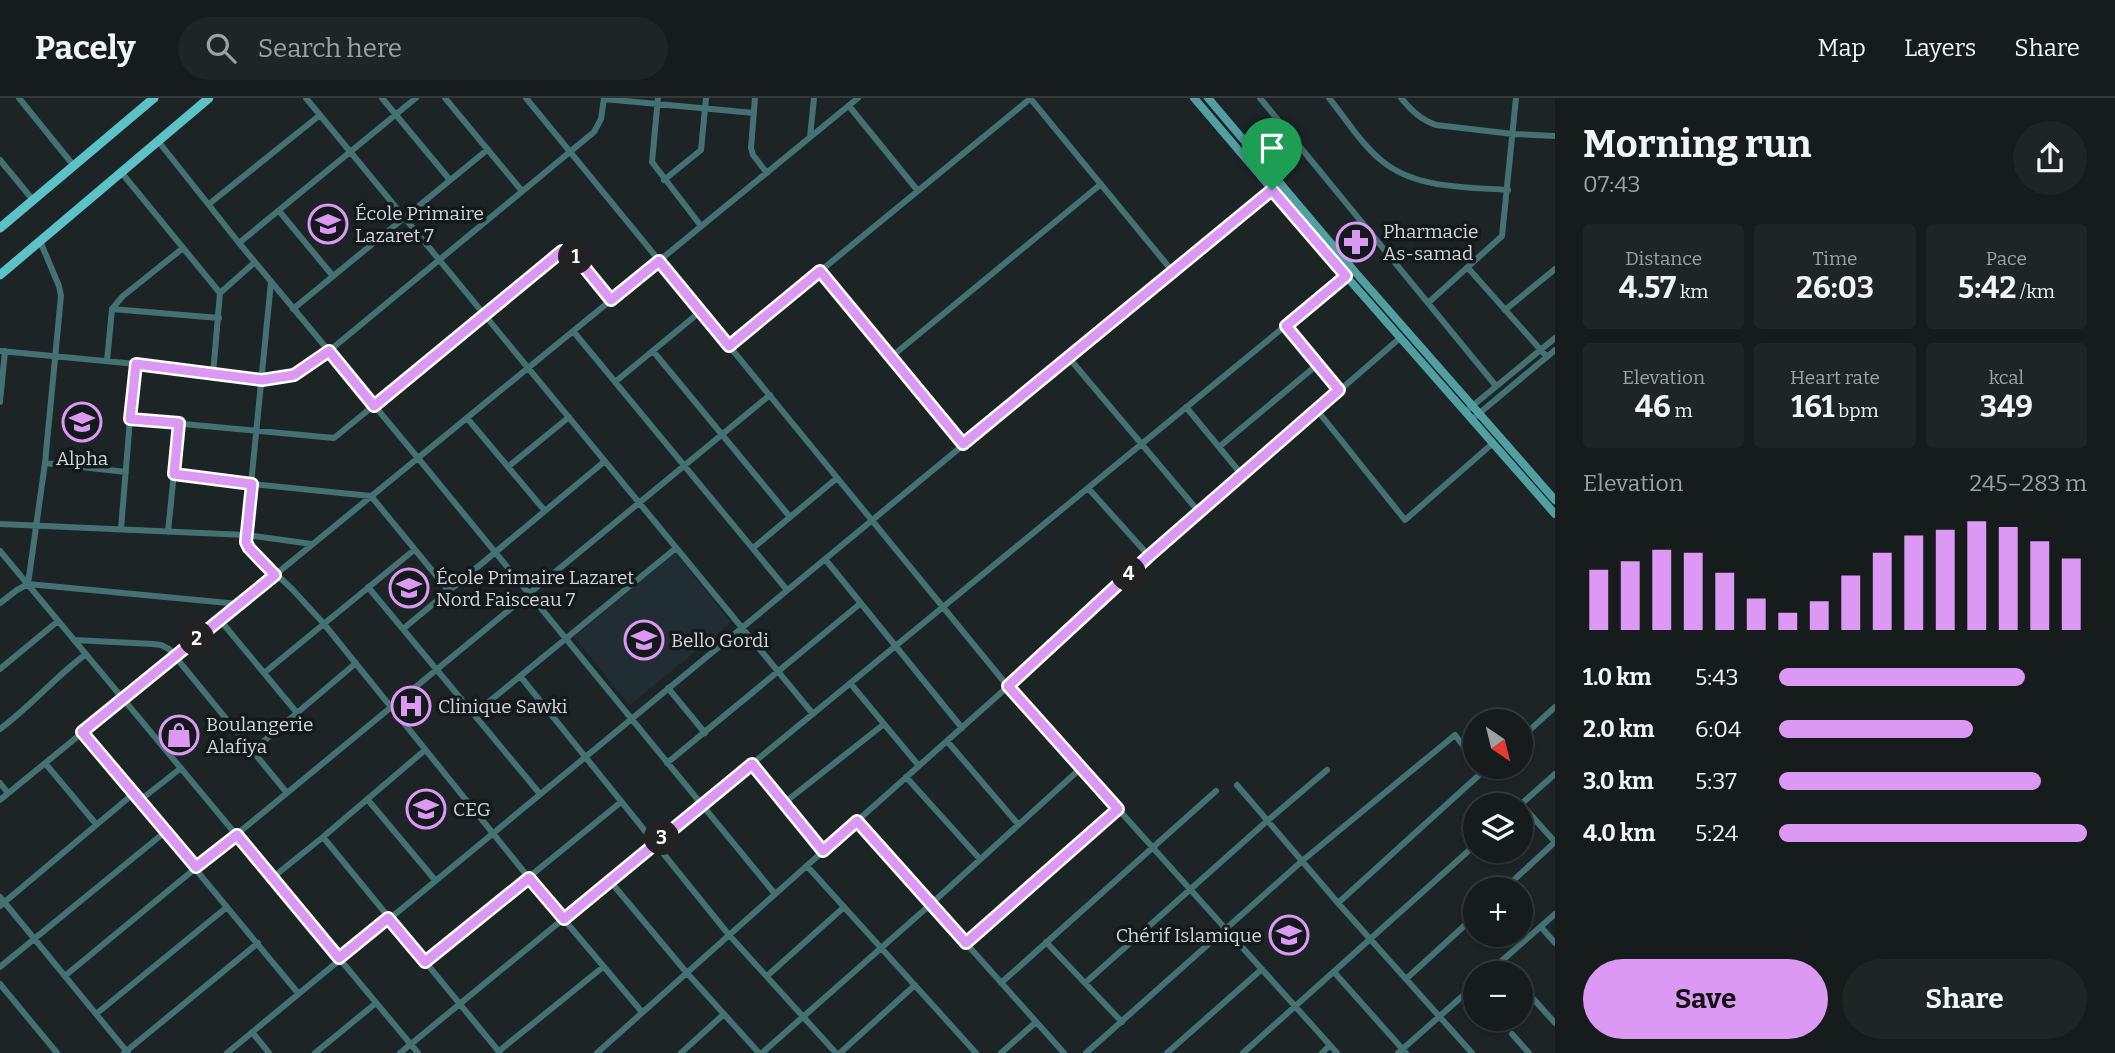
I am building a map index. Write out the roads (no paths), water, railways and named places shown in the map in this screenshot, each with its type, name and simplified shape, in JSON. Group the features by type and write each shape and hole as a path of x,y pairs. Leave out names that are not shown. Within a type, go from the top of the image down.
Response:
{"main road":[{"path":"0,228 154,98"},
{"path":"0,275 209,98"},
{"path":"1194,98 1400,338 1468,409"},
{"path":"1208,98 1468,409 1492,444 1555,514"},
{"path":"1475,419 1555,500"}],"street":[{"path":"19,98 74,166"},
{"path":"306,98 813,714"},
{"path":"383,98 450,180"},
{"path":"239,243 416,98"},
{"path":"445,98 522,191"},
{"path":"526,98 1008,686 1337,1053"},
{"path":"0,402 2,351 57,355 262,380 294,375 329,351 599,126 604,98 658,101 754,113"},
{"path":"664,180 701,150 706,98"},
{"path":"755,98 751,148 766,173"},
{"path":"810,137 814,98"},
{"path":"0,800 858,98"},
{"path":"729,346 1030,98 1173,272"},
{"path":"1329,98 1370,150 1400,173 1437,184 1508,190"},
{"path":"1401,98 1413,113 1436,125 1555,136"},
{"path":"1428,303 1502,236 1516,98"},
{"path":"1265,100 1496,386"},
{"path":"658,101 652,162 701,226"},
{"path":"849,106 918,191"},
{"path":"209,204 320,115"},
{"path":"158,141 775,894"},
{"path":"293,309 487,150"},
{"path":"0,160 33,200"},
{"path":"121,172 220,293 213,374"},
{"path":"891,357 1101,184"},
{"path":"227,1053 1272,190"},
{"path":"279,211 333,276"},
{"path":"28,584 45,463 61,296 40,241"},
{"path":"107,361 112,309 123,296 183,248"},
{"path":"130,419 334,438 562,251 572,252 611,300"},
{"path":"220,293 255,262"},
{"path":"1468,268 1547,357"},
{"path":"1505,310 1555,270"},
{"path":"820,271 963,444"},
{"path":"400,1053 1346,276"},
{"path":"271,282 246,535 249,548 324,624 529,878 642,1012"},
{"path":"112,309 219,318"},
{"path":"615,382 701,311"},
{"path":"1286,326 1339,390"},
{"path":"573,331 787,590"},
{"path":"597,1053 947,741 1149,556 1400,338"},
{"path":"1468,409 1554,340"},
{"path":"653,351 790,517"},
{"path":"1475,419 1555,351"},
{"path":"1069,358 1199,512"},
{"path":"121,529 136,364"},
{"path":"1219,447 1318,364"},
{"path":"66,975 770,396"},
{"path":"1186,407 1242,474"},
{"path":"1317,410 1405,520 1492,444"},
{"path":"508,467 569,417"},
{"path":"467,418 545,511"},
{"path":"168,531 179,423"},
{"path":"403,629 606,461"},
{"path":"45,463 126,472"},
{"path":"174,474 371,496 449,590"},
{"path":"753,548 837,478"},
{"path":"1088,488 1149,556"},
{"path":"0,524 246,535 313,544"},
{"path":"474,714 676,548"},
{"path":"264,673 414,550"},
{"path":"0,551 418,1053"},
{"path":"825,559 962,727"},
{"path":"0,603 28,584 239,604"},
{"path":"368,587 540,794"},
{"path":"667,763 861,603"},
{"path":"220,620 298,714"},
{"path":"0,669 58,621"},
{"path":"74,640 161,645 169,649 287,793"},
{"path":"0,729 86,654"},
{"path":"252,751 356,663"},
{"path":"520,677 729,934 838,1053 915,985"},
{"path":"850,683 919,766"},
{"path":"668,688 705,733"},
{"path":"1533,727 1555,707"},
{"path":"784,803 884,724"},
{"path":"82,732 298,993"},
{"path":"1086,1053 1302,861 1455,735 1463,745"},
{"path":"947,741 1018,824"},
{"path":"272,878 425,750"},
{"path":"45,763 96,824"},
{"path":"752,764 823,851"},
{"path":"139,801 181,768"},
{"path":"610,881 687,973 761,1053 1081,768"},
{"path":"1085,983 1327,769"},
{"path":"1533,793 1555,775"},
{"path":"906,777 980,859"},
{"path":"1338,903 1472,779"},
{"path":"0,783 8,793"},
{"path":"1237,785 1472,1053"},
{"path":"1002,983 1216,791"},
{"path":"133,794 2,902 66,975 126,1052 258,943"},
{"path":"368,800 435,880"},
{"path":"425,962 621,802"},
{"path":"966,943 1118,809"},
{"path":"1517,877 1555,842 1533,818"},
{"path":"857,821 1064,1053"},
{"path":"0,967 165,832"},
{"path":"323,838 499,1052 603,967"},
{"path":"1243,1053 1463,856"},
{"path":"807,866 976,1053"},
{"path":"96,1014 227,907"},
{"path":"767,976 843,908"},
{"path":"1501,961 1555,914"},
{"path":"1406,979 1463,927"},
{"path":"1541,927 1555,943"},
{"path":"1046,942 1122,1021"},
{"path":"1167,1053 1262,969"},
{"path":"1334,972 1402,1052 1463,996"},
{"path":"0,985 57,1053"},
{"path":"1533,998 1555,1023"},
{"path":"315,1053 376,1003"},
{"path":"681,1053 724,1014"},
{"path":"1001,1053 1036,1022"},
{"path":"252,1032 269,1053"},
{"path":"1512,1034 1529,1053"},
{"path":"1322,1053 1330,1045"}],"place":[{"name":"École Primaire Lazaret 7","path":"328,224"},
{"name":"Pharmacie As-samad","path":"1356,242"},
{"name":"Alpha","path":"82,422"},
{"name":"École Primaire Lazaret Nord Faisceau 7","path":"409,588"},
{"name":"Bello Gordi","path":"644,640"},
{"name":"Clinique Sawki","path":"411,706"},
{"name":"Boulangerie Alafiya","path":"179,735"},
{"name":"CEG","path":"426,809"},
{"name":"Chérif Islamique","path":"1289,935"}]}
